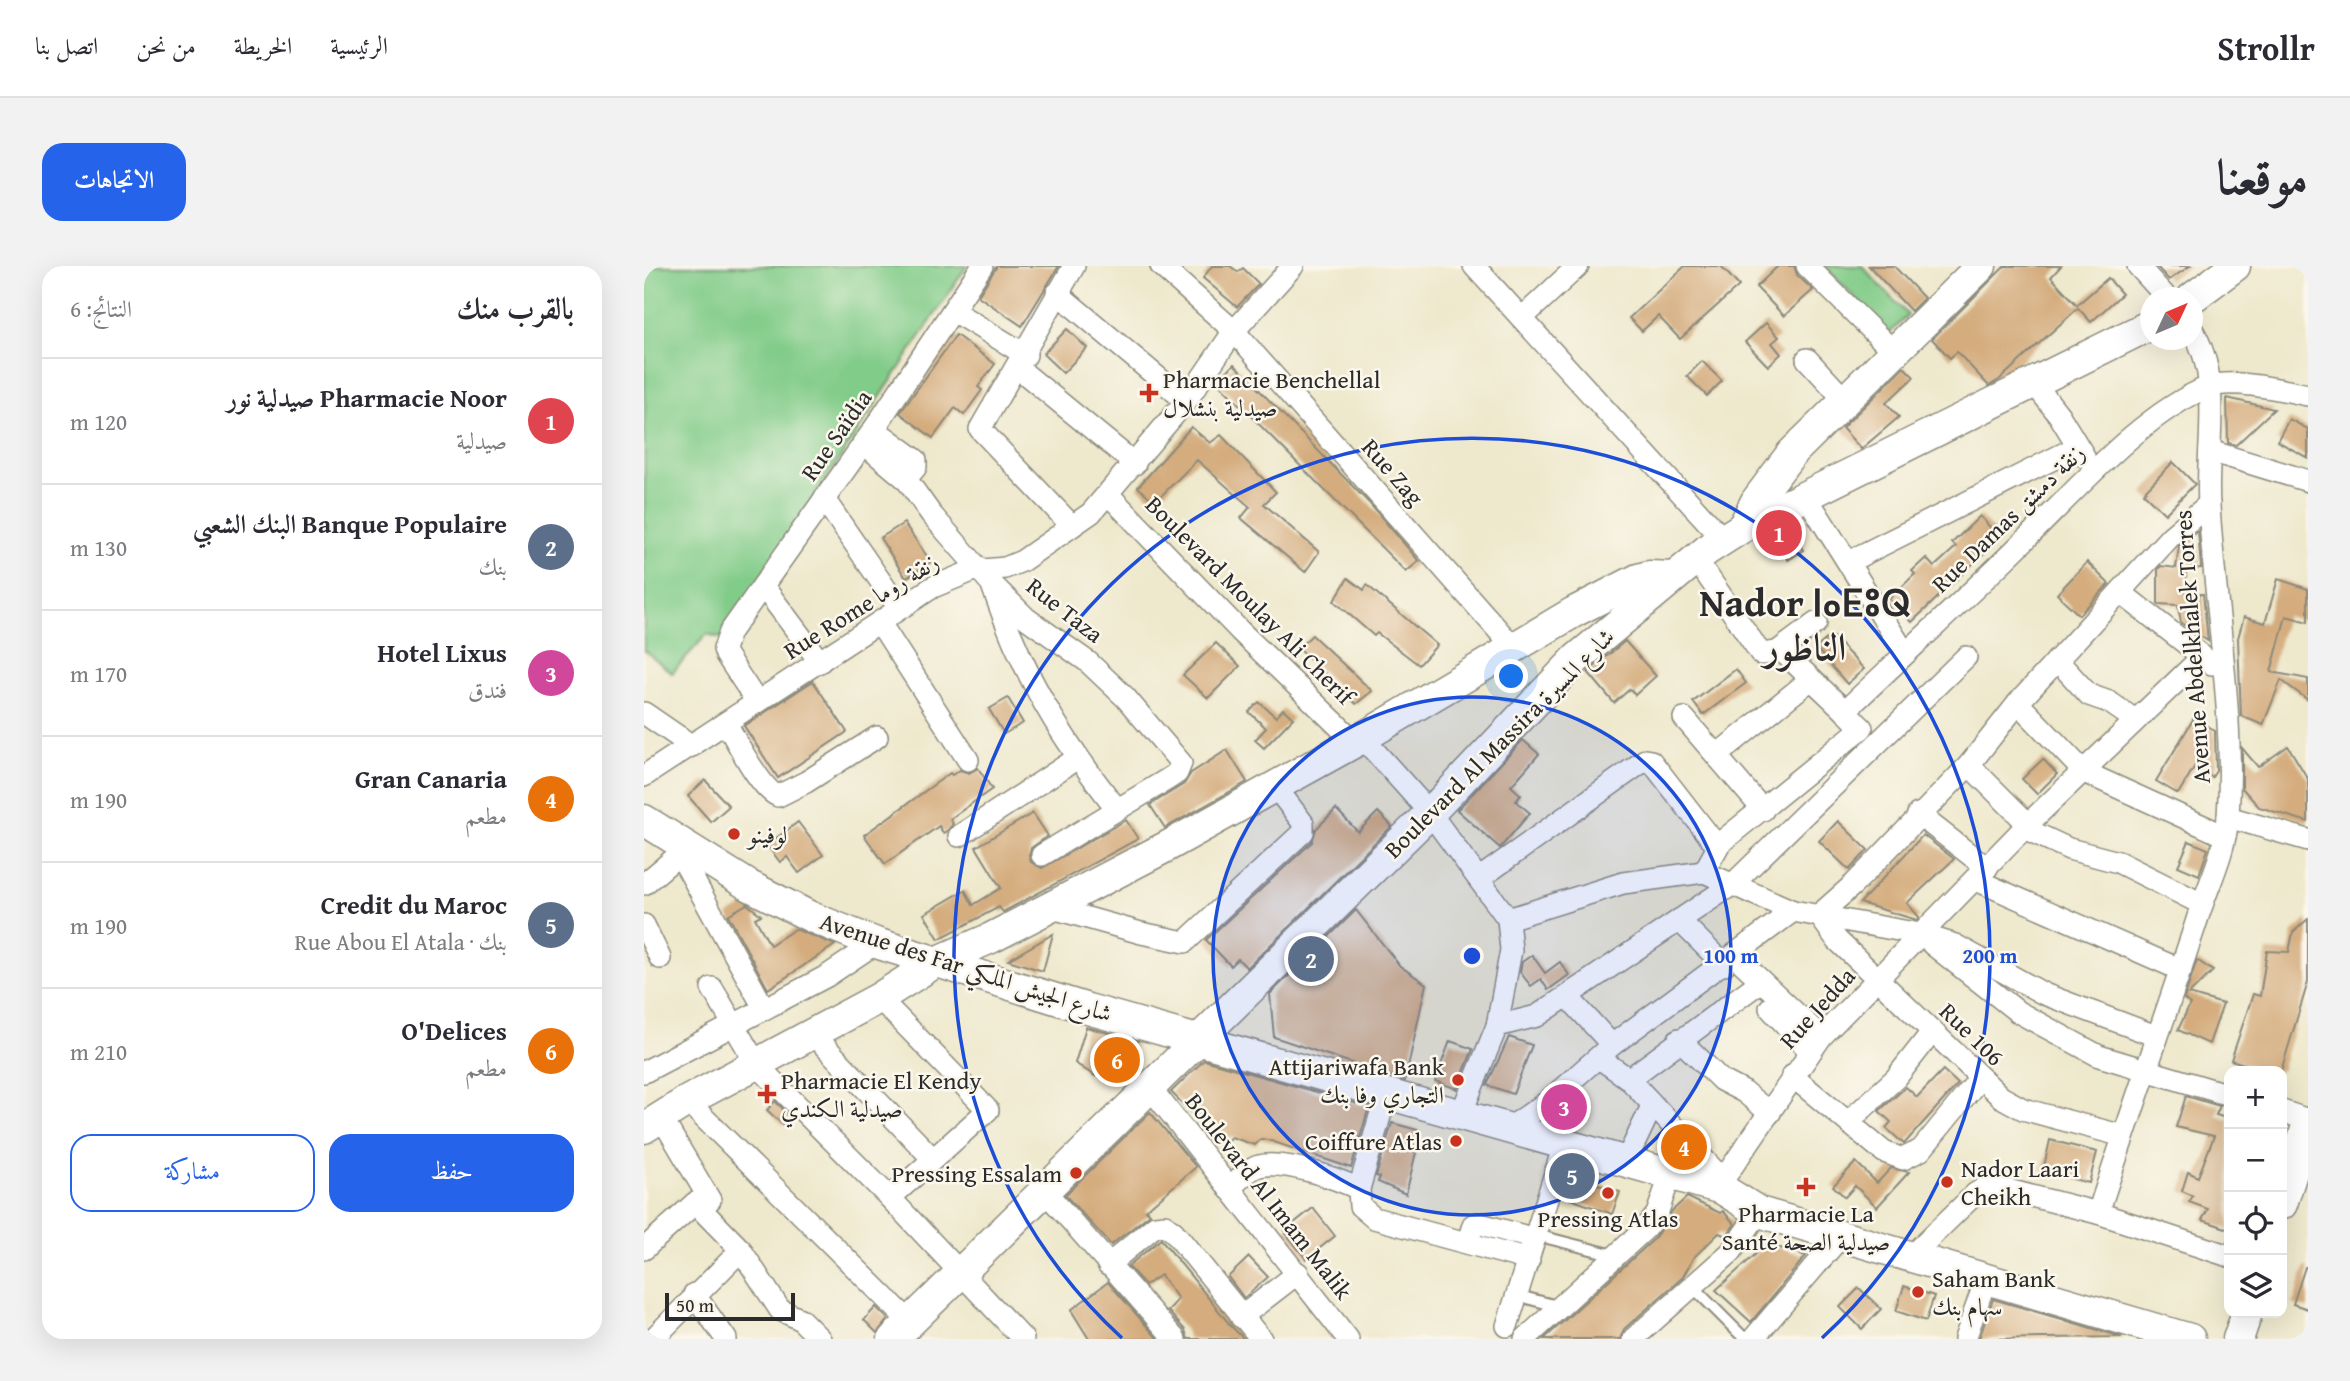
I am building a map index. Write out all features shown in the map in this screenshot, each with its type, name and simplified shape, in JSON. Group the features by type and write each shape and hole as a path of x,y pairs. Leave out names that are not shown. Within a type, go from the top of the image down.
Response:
{"main road":[{"name":"Boulevard Al Massira شارع المسيرة","path":"901,1331 1196,1038 1280,961 1430,813 1576,659 1685,568 1733,533 1773,475 1844,399 1981,266"},
{"path":"2203,290 2235,266"},
{"path":"1733,533 2140,330"},
{"path":"652,1122 879,998 936,962 1052,908 1359,739 1513,647 1638,579 1685,568"},
{"name":"Avenue des Far شارع الجيش الملكي","path":"644,820 684,851 779,901 876,943 1670,1176 1722,1185 1759,1212 1986,1279 2148,1334 2190,1339"},
{"path":"2286,1192 2308,1121"},
{"path":"2238,1339 2245,1318"}],"street":[{"name":"Rue Saïdia","path":"757,702 726,655 724,649 730,632 868,436 982,266"},
{"path":"1072,526 989,441 980,427 1022,361 1074,266"},
{"name":"Rue Zag","path":"1161,266 1234,331 1513,647"},
{"name":"Rue Rome زنقة روما","path":"644,776 899,608 948,580 986,577 1022,561 1091,513 1186,401 1234,331 1292,266"},
{"path":"1474,266 1733,533"},
{"path":"1522,318 1578,266"},
{"path":"1807,266 1893,351"},
{"path":"2138,266 2157,287"},
{"path":"1057,293 1186,401"},
{"path":"953,311 1022,361 1135,464"},
{"name":"Avenue Abdelkhalek Torres","path":"2098,1213 2226,827 2229,747 2209,503 2210,386 2203,349"},
{"path":"1807,359 1844,399"},
{"path":"2034,383 2094,468"},
{"path":"2210,386 2268,387 2308,395"},
{"name":"Rue Damas زنقة دمشق","path":"1845,711 2052,513 2094,468 2165,413 2210,386"},
{"name":"Rue Taza","path":"868,436 986,577 1026,618 1081,655 1125,697 1181,763 1177,773 1116,810"},
{"path":"1850,561 2077,447"},
{"path":"2210,451 2308,481"},
{"name":"Boulevard Moulay Ali Cherif","path":"1109,495 1240,631 1359,739"},
{"path":"1807,496 1905,653"},
{"path":"824,499 899,608"},
{"path":"1819,915 1853,884 1918,814 1969,765 2018,703 2169,537 2209,503"},
{"path":"1685,568 1765,656 1780,650 1816,623"},
{"path":"986,577 1012,643 1076,759 1116,810 1042,855"},
{"path":"763,586 820,662"},
{"path":"2120,592 2201,659 2222,669"},
{"path":"880,623 968,760"},
{"path":"1780,650 1845,711 1876,746"},
{"path":"1497,1026 1525,1021 1568,997 1733,884 1966,657"},
{"name":"Rue Jedda","path":"1722,1185 1815,1043 2026,826 2201,659"},
{"path":"2057,660 2089,695 2109,702 2135,720"},
{"path":"1717,755 1810,680"},
{"path":"2018,703 2084,772 2226,827 2308,841"},
{"path":"644,713 692,746"},
{"path":"1684,719 1763,810"},
{"path":"726,723 751,765 773,794 781,795 877,737"},
{"path":"1704,872 1717,846 1862,728"},
{"path":"1359,739 1430,813 1508,919 1511,950 1497,1026 1461,1114"},
{"path":"959,836 1076,759"},
{"path":"1479,878 1641,761 1651,761 1717,846"},
{"path":"1969,765 2026,826 2069,849 2118,862 2202,904"},
{"path":"1052,908 1185,943 1303,832 1303,823 1274,785"},
{"path":"1918,814 1981,874 2180,970"},
{"path":"644,884 684,851 764,1009"},
{"path":"1508,919 1623,883 1704,872 1794,911 1920,934 1955,945 2044,994 2156,1036"},
{"path":"1508,1129 1794,911"},
{"name":"Rue 106","path":"1819,915 1837,940 2001,1097 2023,1109 2123,1136"},
{"path":"1679,919 1730,961 1815,1043"},
{"path":"644,925 660,958"},
{"path":"1920,934 2018,1012 2099,1056 2224,1093"},
{"path":"644,1072 827,976 876,943"},
{"path":"1629,1079 1679,1039 1756,985"},
{"path":"712,988 757,1065 890,1198 1023,1339"},
{"path":"1568,997 1606,1052 1722,1185"},
{"path":"879,998 988,1110 890,1198"},
{"path":"1848,1122 1896,1078 1932,1032"},
{"path":"813,1034 933,1158"},
{"path":"1679,1039 1721,1080 1744,1092 1770,1113"},
{"path":"1792,1076 1884,1152 1898,1158 1908,1158 1921,1150 1980,1078"},
{"name":"Boulevard Al Imam Malik","path":"1149,1086 1348,1339"},
{"path":"1387,1092 1359,1189 1360,1206 1374,1218 1529,1260"},
{"path":"687,1101 901,1331"},
{"path":"1625,1163 1652,1106"},
{"path":"2287,1113 2308,1121"},
{"path":"652,1122 701,1198 741,1250 780,1310 800,1319 821,1339"},
{"path":"1507,1326 1519,1296 1564,1145"},
{"path":"1229,1189 1252,1169 1271,1165 1315,1173 1359,1189"},
{"path":"1525,1339 1618,1256 1657,1214 1670,1176"},
{"path":"1910,1257 1983,1189 1996,1187 2098,1213 2226,1255"},
{"path":"1044,1190 1175,1339"},
{"path":"645,1247 701,1198"},
{"path":"1633,1339 1693,1288 1742,1239 1759,1212"},
{"path":"1471,1243 1469,1238 1477,1223 1535,1237"},
{"path":"1108,1265 1155,1226 1165,1226 1174,1233 1261,1339"},
{"path":"1753,1339 1841,1236"},
{"path":"653,1339 694,1294 741,1250"},
{"path":"1241,1317 1298,1273"},
{"path":"1965,1339 1986,1279"},
{"path":"694,1294 726,1339"}],"lane":[{"path":"1535,1237 1618,1256"},
{"path":"1693,1288 1745,1339"},
{"path":"1519,1296 1562,1307"}],"green space":[{"path":"645,266 967,266 721,638 707,634 672,673 644,650"},
{"path":"1825,266 1862,266 1908,315 1889,334"}],"building":[{"path":"997,266 1059,266 1022,326 978,296"},
{"path":"1212,266 1230,266 1238,272 1243,268 1259,284 1237,307 1203,278"},
{"path":"1685,266 1721,266 1739,286 1680,339 1658,316 1642,331 1629,318"},
{"path":"1778,266 1794,266 1797,275 1813,290 1784,316 1756,287"},
{"path":"1869,266 1894,266 1924,298 1911,311"},
{"path":"2005,266 2061,266 2051,277 2077,305 2108,278 2122,294 2091,322 2078,308 1989,386 1957,352 1950,358 1932,339"},
{"path":"2156,266 2190,266 2169,280"},
{"path":"1766,323 1779,337 1772,343 1781,354 1768,366 1745,342"},
{"path":"1067,329 1087,348 1063,373 1043,354"},
{"path":"956,335 995,364 978,387 982,390 964,415 955,408 933,438 900,413"},
{"path":"1702,361 1722,381 1707,396 1687,376"},
{"path":"1234,364 1370,504 1419,561 1406,572 1217,382"},
{"path":"1904,367 1914,377 1886,403 1899,417 1861,449 1842,428"},
{"path":"2227,398 2274,409 2236,445 2228,443"},
{"path":"2289,419 2308,429 2308,458 2277,441"},
{"path":"1191,427 1210,443 1221,435 1276,492 1264,504 1319,552 1305,572 1241,518 1250,507 1197,460 1155,502 1138,487"},
{"path":"2173,462 2195,484 2165,514 2143,493"},
{"path":"1980,516 2000,538 1912,622 1889,599 1915,574 1912,571 1926,558 1934,567 1956,547 1952,543"},
{"path":"904,523 931,562 906,578 880,538"},
{"path":"1788,524 1804,550 1788,560 1772,534"},
{"path":"2198,531 2201,568 2186,569 2187,594 2203,594 2208,641 2181,623 2178,605 2158,604 2158,569 2161,566 2176,568 2179,546"},
{"path":"2087,562 2109,584 2079,615 2057,594"},
{"path":"1348,578 1364,590 1367,585 1437,645 1419,665 1377,633 1374,636 1334,601"},
{"path":"2278,579 2308,589 2308,622 2286,616 2271,672 2308,679 2308,700 2281,680 2263,725 2241,716 2238,638 2244,617 2265,623"},
{"path":"1312,635 1372,691 1356,704 1298,648"},
{"path":"1831,635 1864,669 1847,684 1816,648"},
{"path":"1625,641 1656,676 1635,695 1630,689 1614,703 1588,672"},
{"path":"1216,643 1240,666 1208,698 1183,675"},
{"path":"1736,669 1746,683 1703,715 1693,702"},
{"path":"813,681 847,732 778,778 744,726"},
{"path":"1008,698 1023,723 1004,734 989,709"},
{"path":"1259,702 1276,717 1283,709 1293,718 1264,748 1255,740 1266,728 1249,712"},
{"path":"2194,718 2215,731 2216,771 2212,777 2195,766 2178,794 2156,781"},
{"path":"1523,740 1539,754 1511,786 1521,795 1516,801 1530,813 1500,848 1457,810"},
{"path":"2288,746 2308,779 2308,822 2259,807 2242,788 2242,748 2258,767"},
{"path":"1227,750 1247,782 1165,828 1150,805 1184,784 1191,773"},
{"path":"2043,759 2057,774 2037,794 2022,779"},
{"path":"978,768 992,789 950,819 953,824 948,830 943,833 939,826 885,864 864,835 950,773 952,775 960,770 969,773"},
{"path":"705,780 729,806 711,822 688,796"},
{"path":"1336,809 1358,832 1378,812 1392,826 1247,968 1238,959 1231,966 1206,940 1312,842 1316,829"},
{"path":"1033,813 1048,836 1031,848 1029,856 1031,862 1042,868 1126,820 1138,839 1003,912 999,907 939,939 924,914 965,890 973,905 1001,888 976,847"},
{"path":"1838,821 1868,850 1849,870 1819,841"},
{"path":"798,822 823,855 799,873 787,857 780,862 767,845"},
{"path":"1923,835 1954,859 1907,903 1919,917 1917,920 1860,903"},
{"path":"2189,841 2208,849 2199,875 2178,866"},
{"path":"747,904 761,915 755,918 770,945 795,929 835,945 768,989 728,915"},
{"path":"1356,910 1400,966 1426,984 1405,1081 1274,1037 1270,994"},
{"path":"2308,919 2308,982 2283,1066 2251,1066 2231,1060 2253,994 2260,996 2267,951 2289,952 2293,932"},
{"path":"1053,934 1043,971 1008,960"},
{"path":"1532,955 1545,973 1560,962 1569,975 1548,990 1541,979 1531,986 1520,972 1522,962"},
{"path":"2197,960 2213,971 2189,994 2223,1004 2209,1044 2178,1030 2190,1004 2184,999"},
{"path":"1086,1027 1138,1041 1118,1078 1097,1072 1095,1076 1075,1063"},
{"path":"1509,1037 1532,1045 1513,1094 1487,1085"},
{"path":"1450,1041 1473,1049 1457,1089 1435,1081"},
{"path":"1204,1060 1369,1107 1351,1168 1268,1140 1261,1139 1255,1145 1231,1137 1223,1145 1171,1092"},
{"path":"1943,1070 1958,1084 1904,1144 1886,1128 1891,1122 1879,1111 1906,1087 1917,1097"},
{"path":"2186,1096 2220,1106 2216,1115 2224,1117 2224,1227 2202,1220 2208,1209 2189,1202 2193,1196 2182,1191 2188,1172 2198,1177 2214,1136 2176,1127"},
{"path":"775,1101 791,1117 783,1125 767,1110"},
{"path":"1150,1112 1196,1167 1146,1210 1150,1214 1111,1245 1065,1195"},
{"path":"1392,1123 1421,1131 1406,1194 1378,1182 1380,1177 1376,1176"},
{"path":"2050,1140 2097,1152 2089,1183 2043,1171"},
{"path":"1856,1162 1877,1183 1891,1168 1909,1172 1877,1207 1855,1186 1845,1197 1833,1186"},
{"path":"1578,1177 1620,1192 1612,1214 1570,1199"},
{"path":"1687,1197 1720,1213 1723,1211 1735,1224 1726,1236 1719,1233 1693,1258 1683,1277 1624,1329 1620,1339 1544,1339 1654,1239 1672,1211"},
{"path":"1313,1208 1335,1236 1306,1259 1284,1231"},
{"path":"1161,1239 1244,1339 1188,1339 1185,1330 1168,1311 1178,1299 1161,1275 1145,1285 1128,1266"},
{"path":"1767,1244 1806,1256 1751,1322 1716,1290"},
{"path":"1249,1257 1268,1277 1244,1298 1228,1277"},
{"path":"2305,1267 2308,1268 2308,1309 2293,1304"},
{"path":"1108,1282 1158,1339 1089,1339 1071,1310"},
{"path":"1904,1286 1934,1296 1926,1321 1896,1311"},
{"path":"1859,1288 1881,1309 1862,1329 1840,1307"},
{"path":"1993,1299 2122,1337 1979,1339"},
{"path":"876,1307 888,1319 877,1333 864,1320"}],"place":[{"name":"Pharmacie Benchellal صيدلية بنشلال","path":"1149,393"},
{"name":"Pharmacie Noor صيدلية نور","path":"1779,533"},
{"name":"لوفينو","path":"734,834"},
{"name":"Banque Populaire البنك الشعبي","path":"1311,959"},
{"name":"O'Delices","path":"1117,1060"},
{"name":"Attijariwafa Bank التجاري وفا بنك","path":"1458,1080"},
{"name":"Pharmacie El Kendy صيدلية الكندي","path":"767,1094"},
{"name":"Hotel Lixus","path":"1564,1107"},
{"name":"Coiffure Atlas","path":"1456,1141"},
{"name":"Gran Canaria","path":"1684,1147"},
{"name":"Pressing Essalam","path":"1076,1173"},
{"name":"Credit du Maroc","path":"1572,1176"},
{"name":"Nador Laari Cheikh","path":"1947,1182"},
{"name":"Pharmacie La Santé صيدلية الصحة","path":"1806,1187"},
{"name":"Pressing Atlas","path":"1608,1193"},
{"name":"Saham Bank سهام بنك","path":"1918,1292"}],"district":[{"name":"Nador ⵏⴰⴹⵓⵕ الناظور","path":"1805,624"}]}
